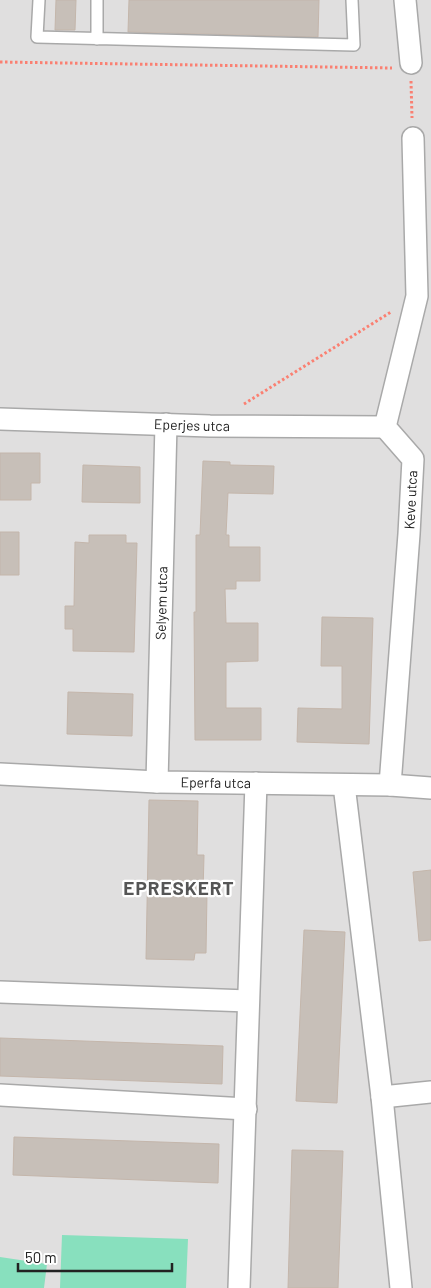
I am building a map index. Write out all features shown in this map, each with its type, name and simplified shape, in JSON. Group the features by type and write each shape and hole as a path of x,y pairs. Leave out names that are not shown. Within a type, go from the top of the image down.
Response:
{"street":[{"path":"405,0 411,66"},
{"path":"385,427 416,296 413,138"},
{"name":"Eperjes utca","path":"0,419 210,426 385,427"},
{"name":"Selyem utca","path":"157,782 166,424"},
{"name":"Keve utca","path":"385,427 413,459 390,785"},
{"name":"Eperfa utca","path":"0,774 157,782 390,785 431,788"},
{"path":"239,1288 256,783"},
{"path":"344,784 382,1096 401,1288"},
{"path":"0,992 248,1001"},
{"path":"382,1096 431,1092"},
{"path":"0,1095 246,1109"}],"lane":[{"path":"39,0 37,37 354,45 352,0"},
{"path":"97,0 97,39"}],"path":[{"path":"0,62 411,66 413,138"},
{"path":"243,405 416,296"}],"shaded area":[{"path":"0,0 431,0 431,1288 0,1288"}],"green space":[{"path":"62,1235 188,1239 186,1288 60,1288"},
{"path":"0,1257 47,1264 44,1288 0,1288"}],"building":[{"path":"56,0 76,0 75,30 55,30"},
{"path":"129,0 319,0 318,37 128,32"},
{"path":"0,453 40,453 40,483 31,483 31,500 0,500"},
{"path":"203,461 230,462 230,465 274,466 273,494 228,493 226,535 229,535 229,547 260,547 260,581 236,581 236,589 225,589 226,623 258,623 258,661 226,662 226,708 261,708 261,740 195,740 194,612 196,612 196,535 200,535"},
{"path":"83,465 140,467 140,503 82,502"},
{"path":"0,532 19,532 19,575 0,575"},
{"path":"89,535 126,535 126,543 137,543 134,652 73,651 73,629 65,629 65,606 74,606 75,542 89,543"},
{"path":"322,617 373,618 369,744 297,742 298,708 342,709 342,666 321,666"},
{"path":"68,692 133,694 132,736 67,734"},
{"path":"149,800 198,801 197,855 204,855 203,893 207,893 206,953 195,953 194,960 146,959"},
{"path":"431,870 431,940 419,941 413,872"},
{"path":"304,930 345,932 337,1103 296,1101"},
{"path":"0,1038 223,1046 222,1084 0,1076"},
{"path":"14,1137 219,1144 218,1183 13,1175"},
{"path":"292,1150 343,1151 338,1288 288,1288"}],"district":[{"name":"EPRESKERT","path":"179,888"}]}
